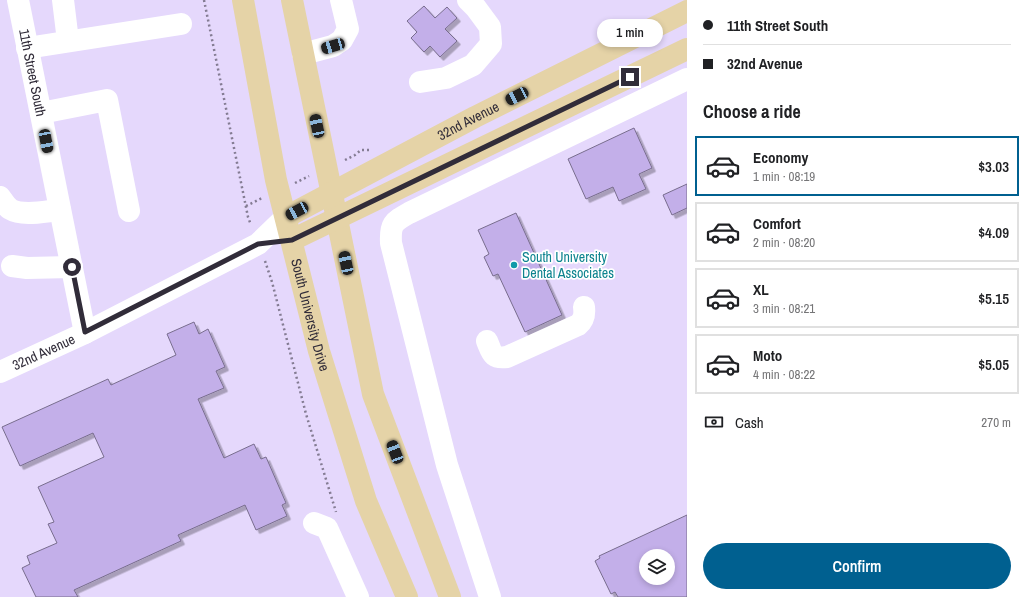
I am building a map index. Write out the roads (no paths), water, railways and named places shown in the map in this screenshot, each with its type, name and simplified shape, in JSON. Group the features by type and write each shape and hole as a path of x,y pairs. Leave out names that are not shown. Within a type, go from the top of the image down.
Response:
{"main road":[{"name":"South University Drive","path":"243,0 279,190 319,351 366,500 407,597"},
{"path":"292,0 373,394 450,597"},
{"name":"32nd Avenue","path":"286,217 475,117 687,11"},
{"name":"32nd Avenue","path":"292,240 687,49"}],"street":[{"name":"11th Street South","path":"18,0 85,332"},
{"path":"62,0 68,41"},
{"path":"303,54 333,46 342,40 348,29 341,0"},
{"path":"420,82 446,78 473,65 491,44 490,27 468,0"},
{"path":"27,48 181,24"},
{"path":"490,597 446,465 391,243 391,232 394,223 409,213 687,79"},
{"path":"40,113 107,100 129,210"},
{"path":"0,197 9,208 17,213 60,210"},
{"name":"32nd Avenue","path":"0,372 85,332 258,244 286,217"},
{"name":"32nd Avenue","path":"258,244 292,240"},
{"path":"12,266 27,268 72,267"},
{"path":"487,342 493,354 500,358 507,357 578,326 585,316 584,307"},
{"path":"314,523 327,528 358,597"}],"place":[{"name":"South University Dental Associates","path":"514,265"}]}
